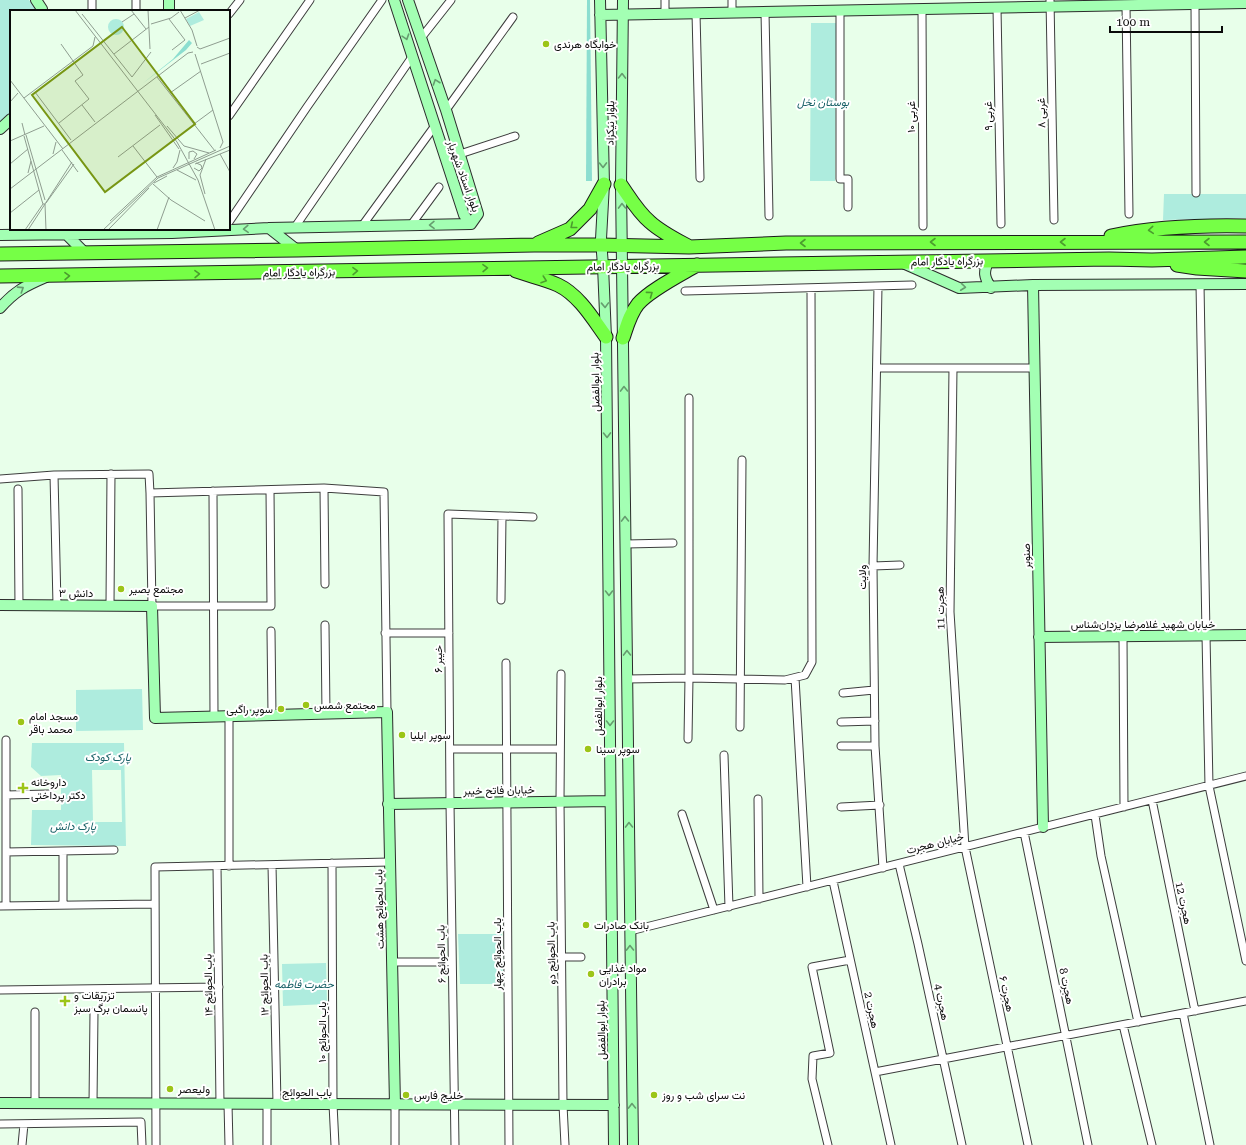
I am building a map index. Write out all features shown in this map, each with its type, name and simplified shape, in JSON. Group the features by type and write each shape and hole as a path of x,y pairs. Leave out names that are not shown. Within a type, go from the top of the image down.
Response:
{"highway":[{"path":"534,245 570,229 590,208 604,184"},
{"path":"621,185 638,209 650,222 664,233 689,247"},
{"path":"1084,242 1136,231 1198,226 1246,226"},
{"name":"بزرگراه یادگار امام","path":"0,254 534,245 689,247 794,243 1246,242"},
{"name":"بزرگراه یادگار امام","path":"0,276 1109,258 1152,260 1246,257"},
{"path":"1152,260 1197,268 1246,271"},
{"path":"623,338 631,316 639,304 649,294 698,264"},
{"path":"507,268 558,285 569,292 588,311 606,337"}],"street":[{"path":"36,0 42,10"},
{"path":"169,0 170,10"},
{"path":"230,13 240,0"},
{"path":"230,115 310,0"},
{"path":"230,221 307,106 382,0"},
{"name":"بلوار استاد شهریار","path":"394,0 434,127 464,215 471,224 478,214 446,110 408,0"},
{"path":"421,38 451,0"},
{"name":"بلوار نیکزاد","path":"600,0 604,184 601,245"},
{"name":"بلوار نیکزاد","path":"622,266 621,185 623,0"},
{"path":"665,0 665,14"},
{"path":"732,0 732,13"},
{"path":"840,0 840,179 848,179 848,207"},
{"path":"600,15 997,8 1051,3 1126,5 1165,2 1195,4 1240,2"},
{"name":"غربی ۸","path":"1051,3 1054,220"},
{"path":"1195,4 1196,193"},
{"path":"1126,5 1130,214"},
{"name":"غربی ۹","path":"997,8 1001,224"},
{"name":"غربی ۱۰","path":"922,9 923,226"},
{"path":"765,12 769,216"},
{"path":"696,13 700,178"},
{"path":"446,110 513,17"},
{"path":"295,227 412,57"},
{"path":"0,129 10,120"},
{"path":"362,226 434,127"},
{"path":"446,160 514,136"},
{"path":"411,225 439,187"},
{"path":"230,227 269,228 471,224"},
{"path":"269,228 297,250"},
{"path":"0,235 20,232 186,230"},
{"path":"67,232 84,252"},
{"name":"بلوار ابوالفضل","path":"601,245 606,337 614,1145"},
{"path":"988,260 984,269 984,277 991,288"},
{"path":"901,262 959,288 991,288 1033,285 1246,284"},
{"path":"622,266 633,1145"},
{"path":"0,308 11,296 28,284 48,276"},
{"path":"1200,284 1209,786 1246,962"},
{"path":"685,291 912,285"},
{"name":"صنوبر","path":"1033,285 1043,828"},
{"name":"ولایت","path":"878,286 873,566 874,690 875,746 883,868"},
{"path":"627,679 689,678 785,680 805,675 812,662 811,288"},
{"path":"877,368 1034,368"},
{"name":"هجرت 11","path":"953,368 950,612 965,847"},
{"path":"688,739 689,398"},
{"path":"740,727 742,460"},
{"path":"110,605 111,474"},
{"path":"0,479 54,475 149,474 155,718 387,712 384,492 324,488 150,493"},
{"path":"54,475 57,605"},
{"path":"324,488 325,584"},
{"path":"18,489 19,605"},
{"path":"152,606 271,606 270,490"},
{"path":"213,491 214,717"},
{"name":"خیبر ۶","path":"450,803 448,514 502,516"},
{"path":"501,600 502,516 533,517"},
{"path":"626,544 673,543"},
{"path":"873,566 900,566"},
{"path":"609,573 626,572"},
{"name":"دانش ۳","path":"0,605 152,606"},
{"path":"325,625 326,714"},
{"path":"271,630 272,715"},
{"path":"385,633 449,633"},
{"name":"خیابان شهید غلامرضا یزدان‌شناس","path":"1039,637 1246,635"},
{"path":"1123,636 1124,807"},
{"name":"باب الحوائج چهار","path":"506,664 509,1145"},
{"name":"باب الحوائج دو","path":"561,674 560,802 565,1145"},
{"path":"795,678 807,887"},
{"path":"843,693 874,690"},
{"name":"باب الحوائج هشت","path":"387,712 395,1105"},
{"path":"229,716 229,866"},
{"path":"841,722 875,721"},
{"path":"6,740 6,852 3,906 155,904"},
{"path":"841,746 875,746"},
{"path":"450,749 560,749"},
{"path":"724,755 729,907"},
{"name":"خیابان هجرت","path":"630,931 1246,776"},
{"path":"6,795 48,794"},
{"path":"758,799 759,899"},
{"name":"هجرت 12","path":"1152,800 1195,1011"},
{"name":"خیابان فاتح خیبر","path":"388,804 610,801"},
{"name":"باب الحوائج ۶","path":"450,803 455,1145"},
{"path":"840,807 880,805"},
{"path":"682,814 714,910"},
{"path":"1095,815 1101,856 1138,1022"},
{"name":"هجرت 8","path":"1024,832 1088,1145"},
{"name":"هجرت ۶","path":"965,847 1028,1145"},
{"path":"6,852 114,850"},
{"path":"62,851 62,905"},
{"path":"156,1145 155,867 390,862"},
{"name":"باب الحوائج ۱۰","path":"332,863 333,1104 335,1145"},
{"name":"هجرت 4","path":"900,864 962,1145"},
{"name":"باب الحوائج ۱۲","path":"267,1145 272,1104 272,865"},
{"name":"باب الحوائج ۱۴","path":"217,866 218,987 224,1104 229,1145"},
{"name":"هجرت 2","path":"833,880 891,1145"},
{"path":"562,957 581,957"},
{"path":"828,1145 812,1079 813,1056 830,1053 812,967 850,960"},
{"path":"392,962 452,962"},
{"path":"0,990 218,987"},
{"path":"875,1072 1183,1013 1245,1004"},
{"path":"35,1012 35,1103"},
{"path":"93,1104 94,1012"},
{"path":"1183,1013 1210,1145"},
{"path":"1123,1025 1152,1145"},
{"name":"باب الحوائج","path":"0,1103 614,1105"},
{"path":"394,1145 395,1105"},
{"path":"0,1124 141,1122 142,1145"},
{"path":"22,1145 24,1124"}],"green space":[{"path":"0,0 29,0 37,10 10,10 10,114 0,124"},
{"name":"بوستان نخل","path":"811,23 836,23 835,181 810,181"},
{"path":"1164,194 1246,194 1246,218 1163,220"},
{"path":"142,689 143,730 76,731 76,690"},
{"name":"پارک دانش","path":"32,743 124,743 126,846 31,845 32,810 61,810 61,775 41,776 31,767","holes":["92,770 121,770 122,822 93,822"]},
{"path":"458,934 502,934 503,984 460,984"},
{"name":"حضرت فاطمه","path":"326,963 327,1004 283,1006 282,964"}],"shaded area":[{"path":"587,0 590,0 592,181 586,181"}],"place":[{"name":"خوابگاه هرندی","path":"546,44"},
{"name":"مجتمع بصیر","path":"121,589"},
{"name":"مجتمع شمس","path":"306,705"},
{"name":"سوپر راگبی","path":"281,709"},
{"name":"مسجد امام محمد باقر","path":"21,722"},
{"name":"سوپر ایلیا","path":"402,735"},
{"name":"سوپر سینا","path":"588,749"},
{"name":"داروخانه دکتر پرداختی","path":"23,788"},
{"name":"بانک صادرات","path":"586,925"},
{"name":"مواد غذایی برادران","path":"591,974"},
{"name":"تزریقات و پانسمان برگ سبز","path":"65,1001"},
{"name":"ولیعصر","path":"170,1089"},
{"name":"خلیج فارس","path":"406,1095"},
{"name":"نت سرای شب و روز","path":"654,1095"}],"park label":[{"name":"پارک کودک","path":"108,757"}]}
